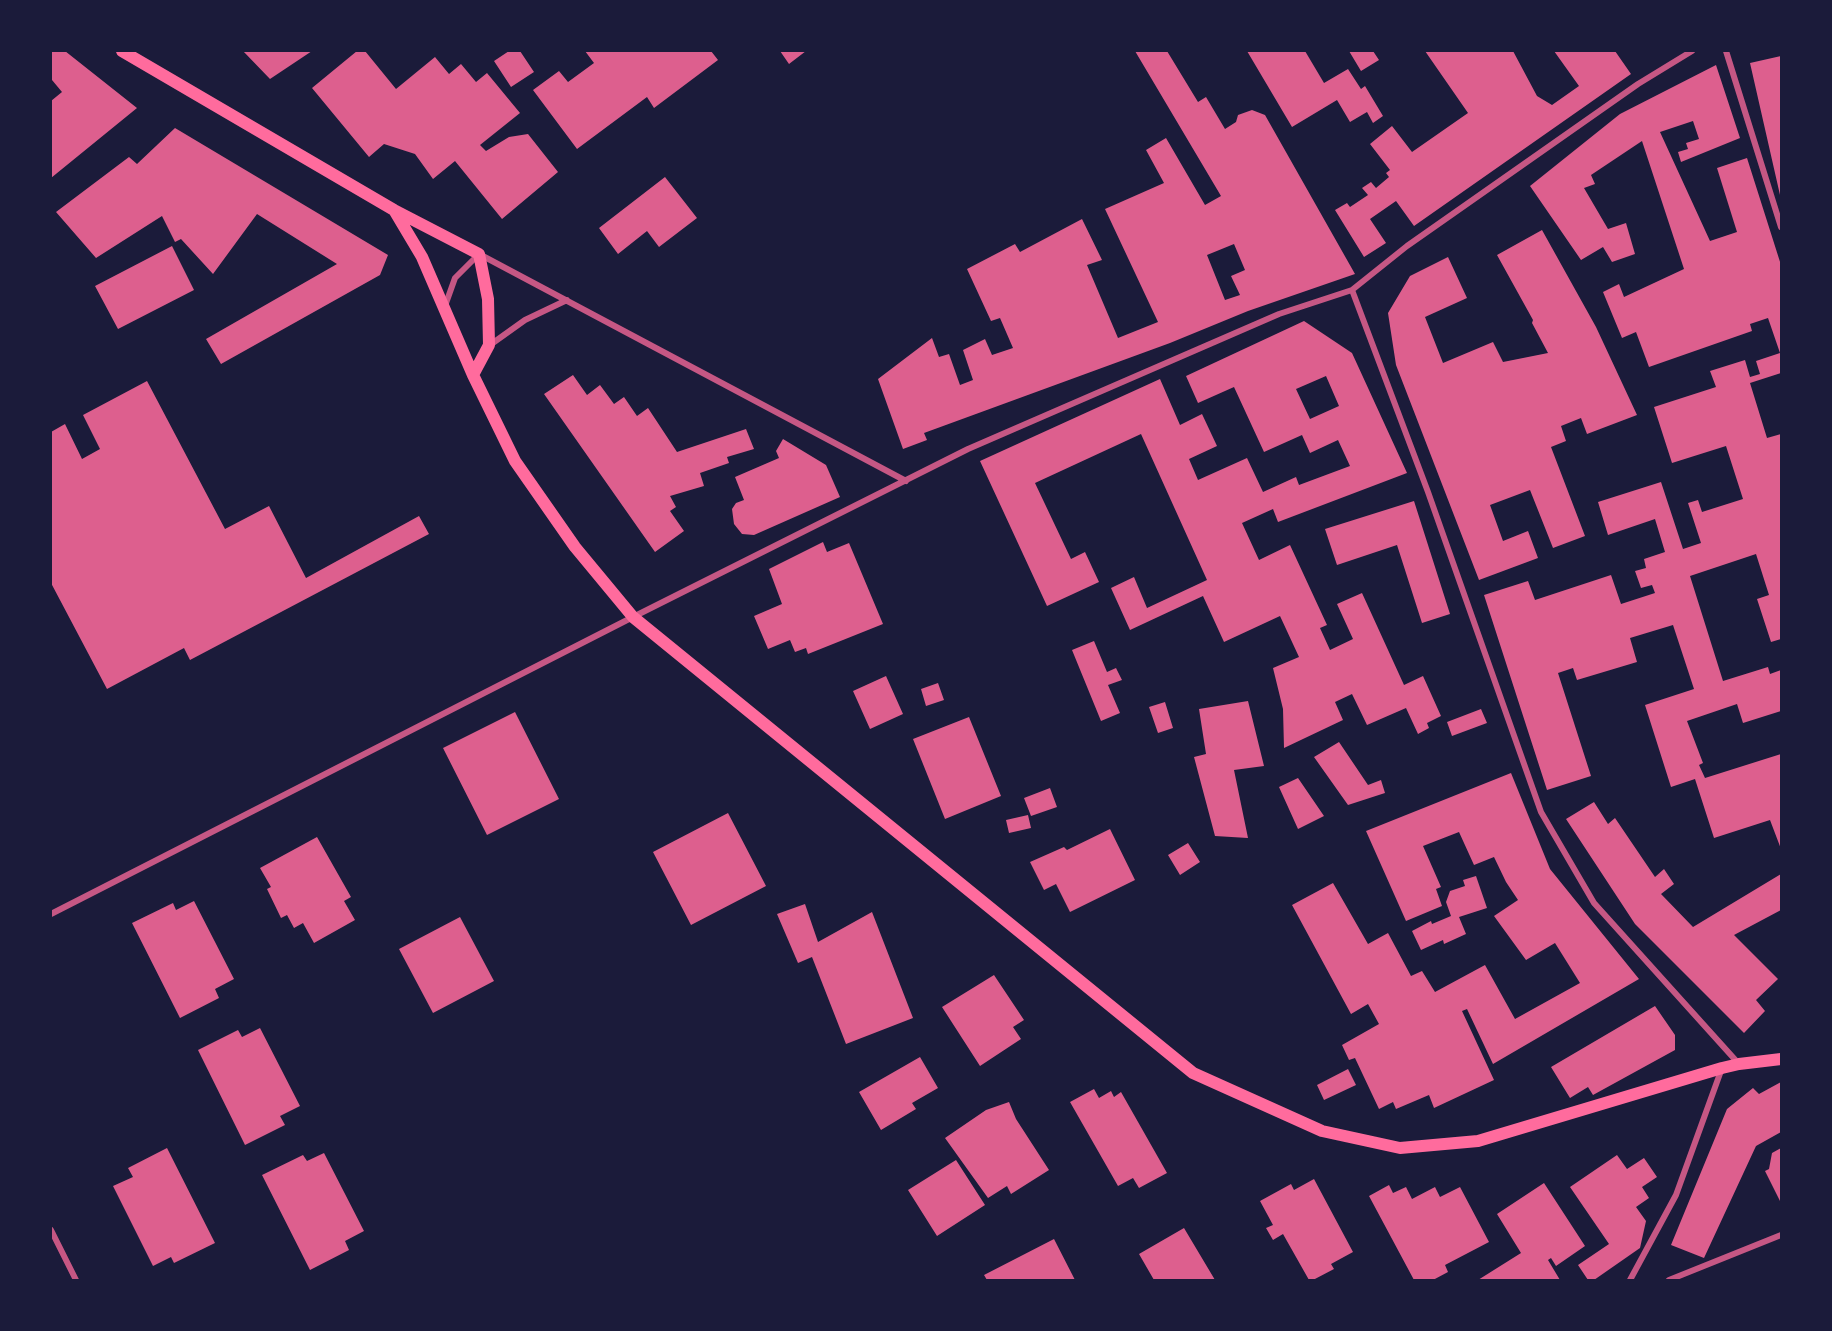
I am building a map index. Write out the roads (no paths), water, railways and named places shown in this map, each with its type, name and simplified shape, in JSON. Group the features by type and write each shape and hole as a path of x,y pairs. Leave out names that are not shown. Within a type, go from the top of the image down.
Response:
{"main road":[{"path":"122,51 394,210 479,254 488,299 489,345 473,375"},
{"path":"394,210 422,257 473,375 515,461 574,547 633,617 1193,1073 1322,1131 1401,1148 1478,1141 1722,1068 1781,1059"}],"street":[{"path":"51,914 968,449 1279,314 1352,290 1426,233 1638,84 1692,51"},
{"path":"1726,51 1781,227"},
{"path":"445,306 455,278 479,254 906,482"},
{"path":"1352,290 1428,492 1541,812 1594,903 1739,1064"},
{"path":"489,345 525,320 567,300"},
{"path":"1630,1280 1676,1195 1722,1068"},
{"path":"51,1230 76,1280"},
{"path":"1669,1280 1781,1235"}]}
